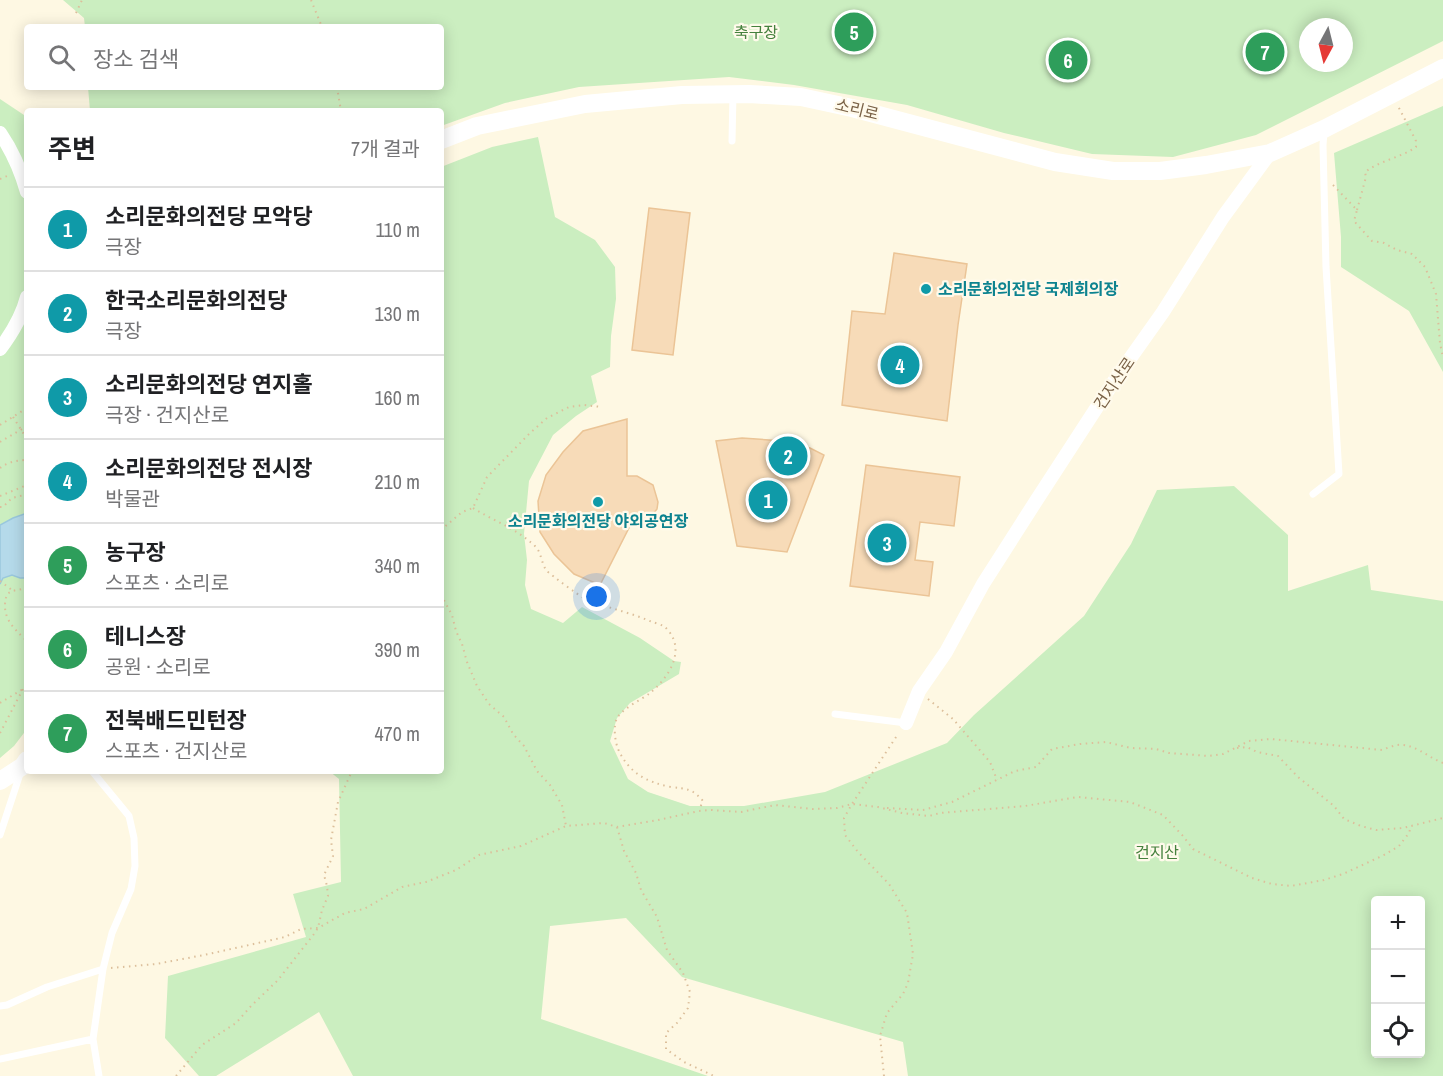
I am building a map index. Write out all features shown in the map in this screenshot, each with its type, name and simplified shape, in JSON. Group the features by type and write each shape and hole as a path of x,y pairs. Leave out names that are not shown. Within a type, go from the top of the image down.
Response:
{"street":[{"name":"건지산로","path":"906,723 919,691 946,652 983,584 1099,404 1163,312 1223,216 1270,153 1324,129 1443,68"},
{"name":"소리로","path":"444,139 477,126 585,104 682,95 733,94 801,97 852,108 1055,162 1113,171 1160,171 1270,153"},
{"path":"0,133 21,170 24,181"},
{"path":"0,349 13,332 24,309"},
{"path":"0,781 24,764"}],"lane":[{"path":"732,141 733,94"},
{"path":"1313,494 1339,474 1327,278 1324,129"},
{"path":"835,714 906,723"},
{"path":"0,836 24,766"},
{"path":"94,774 129,816 134,838 135,866 131,889 112,933 103,969 93,1039 99,1076"},
{"path":"0,1006 47,987 103,969"},
{"path":"0,1059 93,1039"}],"path":[{"path":"76,13 82,0"},
{"path":"311,0 321,24"},
{"path":"338,90 341,108"},
{"path":"1391,95 1416,141 1416,147 1375,164 1365,172 1366,177 1354,221 1372,241 1384,243 1412,254 1425,267 1436,294 1443,358"},
{"path":"1323,168 1336,189 1357,210"},
{"path":"444,527 462,512 473,508 487,477 547,418 569,407 584,405 602,407"},
{"path":"0,425 24,410"},
{"path":"13,417 24,434"},
{"path":"0,442 24,428"},
{"path":"0,468 6,464 24,460"},
{"path":"0,496 24,486"},
{"path":"0,507 12,498 24,495"},
{"path":"473,508 515,530 537,548 546,570 582,597 646,619 665,627 669,632 676,648 674,664 650,693 632,704 617,718 615,731 618,747 626,764 639,776 671,787 688,788 703,801 699,811"},
{"path":"0,582 12,591"},
{"path":"22,589 7,594 4,609 6,618 12,627 24,638"},
{"path":"444,600 452,615 477,686 489,704 504,717 513,734 524,746 537,771 550,785 562,805 566,826"},
{"path":"0,704 24,689"},
{"path":"0,733 24,689"},
{"path":"919,691 953,719 990,762 997,780"},
{"path":"884,1076 880,1035 887,1013 903,994 908,983 913,954 907,913 890,884 858,852 845,835 844,818 906,723"},
{"path":"103,969 166,962 285,937 301,929 318,928 345,914 364,909 402,887 426,882 456,870 479,855 521,846 566,826 604,824 617,827 699,811 741,812 775,806 813,809 837,808 852,804 923,810 952,802 1015,771 1036,767 1052,748 1106,742 1131,748 1209,756 1222,754 1249,741 1271,739 1382,750 1397,745 1412,747 1443,762"},
{"path":"1234,749 1247,747 1257,752 1278,756 1298,777 1334,806 1344,819 1361,826 1376,830 1404,828 1443,818"},
{"path":"176,1076 202,1045 236,1023 250,1006 278,980 318,928 328,896 324,875 333,856 331,840 338,802 351,774"},
{"path":"878,807 929,816 940,813 1025,806 1078,797 1130,802 1162,815 1193,849 1252,878 1272,884 1291,886 1343,874 1384,855 1399,846 1409,833 1411,826"},
{"path":"617,827 624,851 636,873 641,890 657,917 667,951 683,973 690,992 688,1008 666,1033 666,1049 684,1062 714,1076"}],"green space":[{"name":"축구장","path":"63,0 1443,0 1443,41 1256,135 1173,157 1092,154 1004,133 907,105 794,85 729,77 579,87 505,103 444,125 444,108 90,108 88,90 444,90 444,24 85,24 84,18"},
{"path":"0,99 24,115 24,733 14,746 0,758"},
{"path":"1443,106 1443,372 1409,311 1341,267 1341,237 1334,153"},
{"name":"건지산","path":"538,137 555,217 595,240 615,267 616,299 610,367 591,376 597,402 553,435 529,481 524,534 527,560 525,585 531,609 563,623 582,607 640,638 674,661 681,662 679,674 630,703 617,718 610,741 628,779 648,792 690,806 744,806 825,792 947,743 974,715 1084,616 1131,544 1157,490 1234,486 1288,535 1288,591 1368,565 1371,590 1443,601 1443,1076 908,1076 903,1042 682,977 626,918 550,926 541,1019 708,1076 353,1076 319,1012 216,1076 199,1076 165,1038 168,976 306,937 293,894 341,882 339,779 333,774 444,774 444,166 492,147"}],"water":[{"path":"24,514 24,578 12,575 3,578 0,584 0,525"}],"building":[{"path":"649,208 690,213 673,355 632,350"},
{"path":"894,253 967,264 947,421 842,405 852,311 885,314"},
{"name":"소리문화의전당 야외공연장","path":"627,419 627,476 637,476 653,485 658,502 657,509 649,519 631,524 600,585 574,574 554,554 540,532 538,501 546,475 583,431"},
{"path":"742,438 783,441 810,448 824,455 787,552 737,546 716,441"},
{"path":"866,465 960,477 954,526 920,522 915,560 933,562 929,596 850,586"}],"place":[{"name":"농구장","path":"854,32"},
{"name":"전북배드민턴장","path":"1265,52"},
{"name":"테니스장","path":"1068,60"},
{"name":"소리문화의전당 국제회의장","path":"926,289"},
{"name":"소리문화의전당 전시장","path":"900,365"},
{"name":"한국소리문화의전당","path":"788,456"},
{"name":"소리문화의전당 모악당","path":"768,500"},
{"name":"소리문화의전당 야외공연장","path":"598,502"},
{"name":"소리문화의전당 연지홀","path":"887,543"}]}
